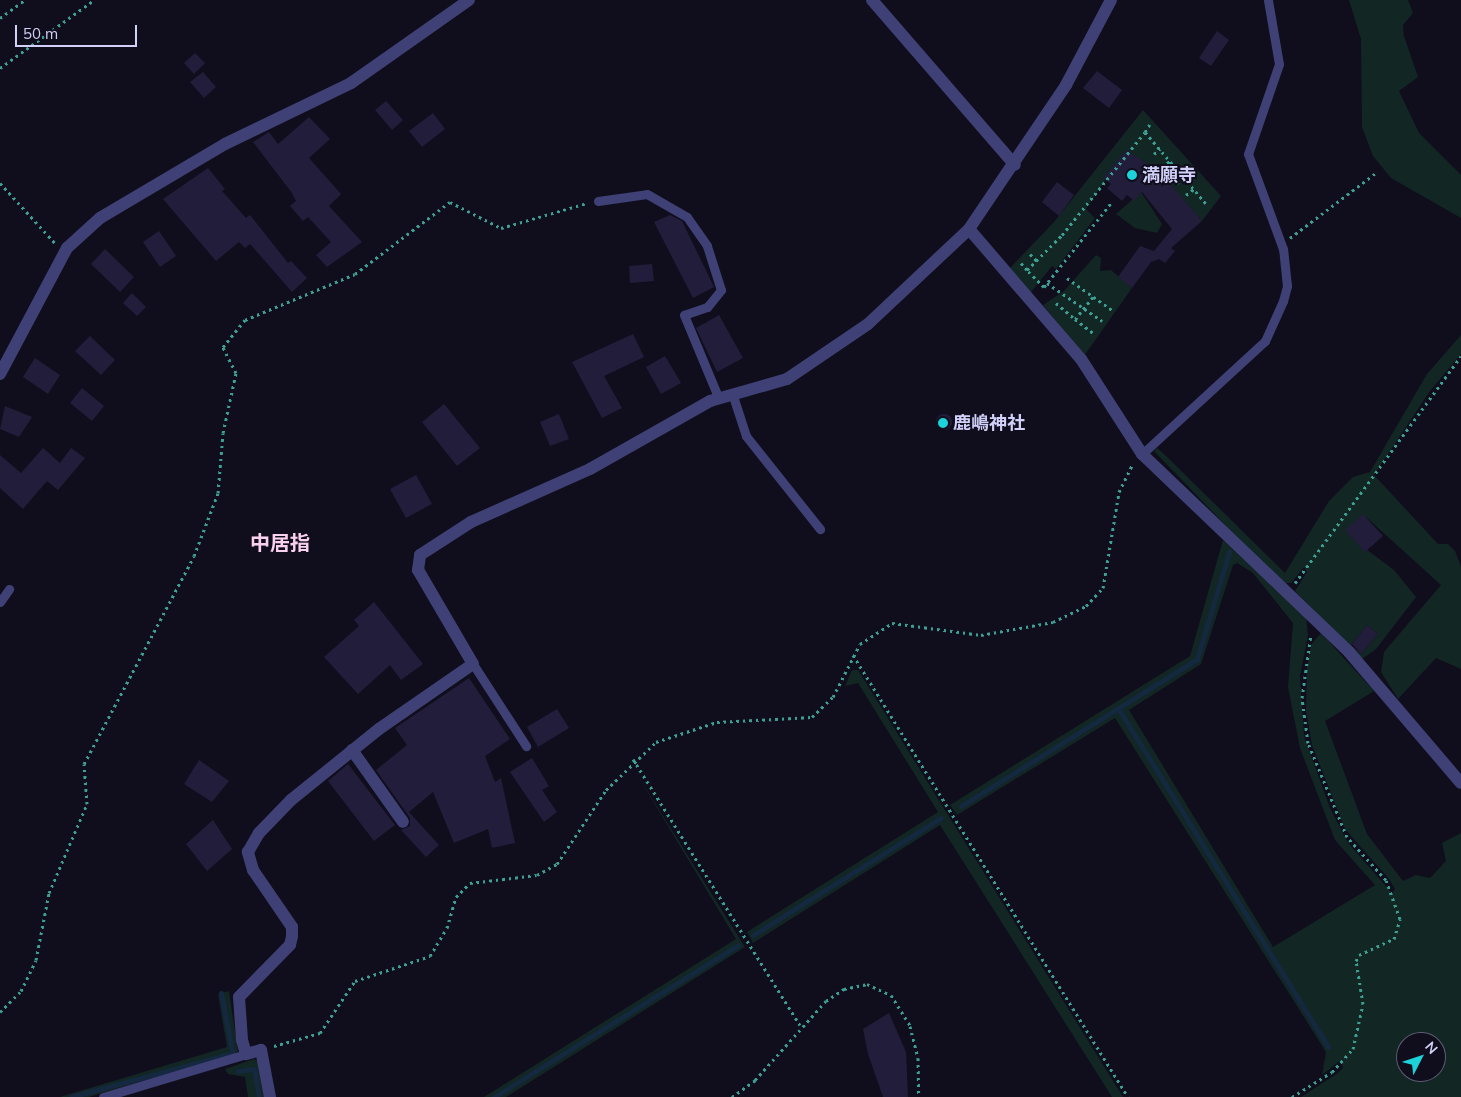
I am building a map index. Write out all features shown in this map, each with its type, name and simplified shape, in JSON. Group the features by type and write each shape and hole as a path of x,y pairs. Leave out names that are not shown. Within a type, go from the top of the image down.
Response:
{"street":[{"path":"0,374 67,248 119,204 225,144 351,83 469,0"},
{"path":"872,0 1015,165"},
{"path":"270,1097 261,1050 246,1054 239,997 290,946 292,927 248,860 251,843 291,800 352,750 473,664 418,570 417,562 425,549 512,501 590,469 720,399 787,379 823,358 868,324 969,229 1015,165 1066,85 1111,0"},
{"path":"969,229 1081,359 1142,454 1288,593 1391,698 1461,783"},
{"path":"352,750 403,822"}],"lane":[{"path":"1142,454 1265,341 1287,286 1282,245 1248,154 1278,64 1268,0"},
{"path":"598,201 647,194 687,217 707,246 721,290 707,307 684,315 720,399"},
{"path":"733,396 746,436 820,529"},
{"path":"0,602 9,589"},
{"path":"473,664 526,746"},
{"path":"103,1097 246,1054"}],"path":[{"path":"0,18 26,0"},
{"path":"0,68 94,0"},
{"path":"1027,270 1037,261 1150,124"},
{"path":"1145,132 1208,206"},
{"path":"1154,154 1160,149"},
{"path":"1162,167 1170,161"},
{"path":"1282,245 1377,172"},
{"path":"1177,183 1184,177"},
{"path":"0,183 54,242 67,248"},
{"path":"1186,195 1194,189"},
{"path":"0,1012 21,991 36,960 49,893 87,804 84,764 194,556 218,492 223,432 236,373 223,347 244,320 355,274 450,202 502,228 598,201"},
{"path":"1033,302 1111,203"},
{"path":"1030,254 1037,261"},
{"path":"1022,263 1044,287"},
{"path":"1067,278 1112,310"},
{"path":"1047,283 1102,321"},
{"path":"1076,319 1094,297"},
{"path":"1056,303 1094,334"},
{"path":"1288,593 1461,356"},
{"path":"261,1050 320,1033 356,981 430,956 447,928 456,897 470,883 537,875 557,864 597,803 633,759 656,742 717,722 812,717 834,697 853,655 868,635 892,623 981,634 1053,622 1086,606 1103,588 1119,492 1131,465 1142,454"},
{"path":"1292,1097 1337,1068 1352,1048 1363,1004 1356,961 1359,955 1394,939 1400,919 1386,880 1346,837 1308,743 1304,669 1317,622"},
{"path":"853,655 1128,1097"},
{"path":"633,759 800,1025"},
{"path":"732,1097 755,1080 800,1025 844,989 879,986 902,1010 914,1036 919,1097"}],"green space":[{"path":"1349,0 1408,0 1413,13 1403,25 1404,36 1418,77 1399,91 1419,133 1461,175 1461,218 1391,178 1373,156 1362,127 1361,39"},
{"path":"1143,110 1221,196 1202,221 1160,173 1126,150 1086,209 1095,218 1056,269 1052,266 1031,292 1010,268 1054,222"},
{"path":"1141,192 1162,224 1157,233 1135,228 1116,214"},
{"path":"1096,255 1101,258 1100,271 1111,270 1132,288 1084,356 1043,305 1064,291"},
{"path":"1461,335 1461,354 1430,391 1374,475 1438,544 1448,544 1455,551 1461,567 1461,669 1436,658 1398,699 1381,672 1384,652 1441,585 1366,517 1355,541 1394,570 1416,597 1376,649 1362,659 1295,591 1307,572 1304,567 1291,583 1281,583 1154,451 1157,448 1164,454 1285,573 1329,501 1353,477 1370,472 1427,374","holes":["1367,625 1378,634 1361,654 1351,645"]},
{"path":"1223,540 1306,618 1308,635 1300,676 1304,736 1330,808 1348,843 1392,893 1395,889 1389,879 1345,829 1312,745 1306,711 1307,668 1311,645 1321,633 1374,691 1325,721 1367,834 1403,881 1416,875 1430,878 1446,861 1442,843 1461,833 1461,1097 1301,1097 1338,1073 1343,1068 1341,1060 1322,1075 1326,1052 1115,718 957,815 950,805 1190,656","holes":["1237,563 1253,573 1293,623 1288,687 1300,748 1335,840 1375,885 1273,947 1129,710 1201,664 1233,565"]},
{"path":"852,670 858,670 1123,1097 1112,1097 940,825 753,943 747,932 938,812 858,683 845,686"},
{"path":"633,768 745,947 506,1097 484,1097 736,939"},
{"path":"229,991 238,1052 89,1097 60,1097 227,1047 218,994"},
{"path":"254,1059 259,1062 264,1097 248,1097 245,1077 228,1074 225,1069"}],"building":[{"path":"1217,31 1229,40 1211,66 1199,58"},
{"path":"195,53 205,63 194,74 184,63"},
{"path":"1097,71 1122,90 1109,108 1083,88"},
{"path":"203,72 216,87 204,98 190,82"},
{"path":"386,101 403,120 392,130 375,110"},
{"path":"433,113 445,129 422,147 409,131"},
{"path":"309,117 330,139 309,158 341,194 329,206 362,242 327,267 316,255 331,242 308,217 303,221 290,206 296,201 292,193 253,142 269,132 278,144"},
{"path":"1126,150 1160,172 1202,221 1171,248 1175,251 1165,263 1159,259 1151,262 1132,288 1118,277 1140,246 1154,251 1172,229 1142,192 1134,201 1127,195 1122,201 1107,188 1111,184 1103,178"},
{"path":"208,168 225,189 222,191 246,218 250,215 288,263 291,261 307,278 292,292 250,244 245,248 239,242 216,261 163,199"},
{"path":"1057,182 1074,195 1059,216 1042,202"},
{"path":"670,215 682,221 714,287 693,298 654,222"},
{"path":"159,231 176,256 160,267 143,242"},
{"path":"105,249 134,277 120,292 91,264"},
{"path":"652,264 654,281 630,283 629,266"},
{"path":"132,293 146,307 137,316 123,303"},
{"path":"719,315 743,358 717,372 696,328"},
{"path":"633,334 644,357 604,376 622,408 602,418 572,362"},
{"path":"90,336 115,360 101,375 75,351"},
{"path":"665,356 681,383 661,394 646,367"},
{"path":"35,358 60,375 48,394 23,377"},
{"path":"82,388 104,406 92,421 70,403"},
{"path":"444,404 480,448 457,466 422,422"},
{"path":"5,406 32,417 19,437 0,429"},
{"path":"559,414 569,439 550,446 540,422"},
{"name":"鹿嶋神社","path":"944,414 950,416 952,422 950,428 944,430 938,428 936,422 938,416"},
{"path":"43,448 60,463 71,448 85,458 58,490 47,481 23,509 0,488 0,455 21,473"},
{"path":"416,475 432,504 406,518 390,489"},
{"path":"1363,514 1383,536 1365,552 1345,530"},
{"path":"374,602 423,664 401,680 390,665 358,694 324,657 359,626 354,620"},
{"path":"1367,625 1378,634 1361,654 1352,644"},
{"path":"469,678 510,739 485,756 495,782 501,778 515,843 492,848 488,829 454,843 433,792 409,812 439,845 426,857 401,830 410,826 410,818 376,770 407,745 395,728"},
{"path":"557,709 569,728 538,747 527,727"},
{"path":"532,758 549,786 542,790 557,812 544,822 510,772"},
{"path":"199,760 229,781 212,802 184,784"},
{"path":"348,764 395,825 374,841 328,781"},
{"path":"213,820 232,849 207,871 186,844"},
{"path":"889,1013 906,1052 908,1097 883,1097 868,1054 863,1029"}],"waterway":[{"path":"961,806 1197,659 1229,552"},
{"path":"1118,708 1328,1047"},
{"path":"753,935 941,818"},
{"path":"494,1097 738,945"},
{"path":"221,993 232,1050"},
{"path":"71,1097 233,1053"},
{"path":"238,1071 254,1069 259,1097"}],"place":[{"name":"満願寺","path":"1132,175"},
{"name":"鹿嶋神社","path":"943,423"}],"district":[{"name":"中居指","path":"280,542"}]}
